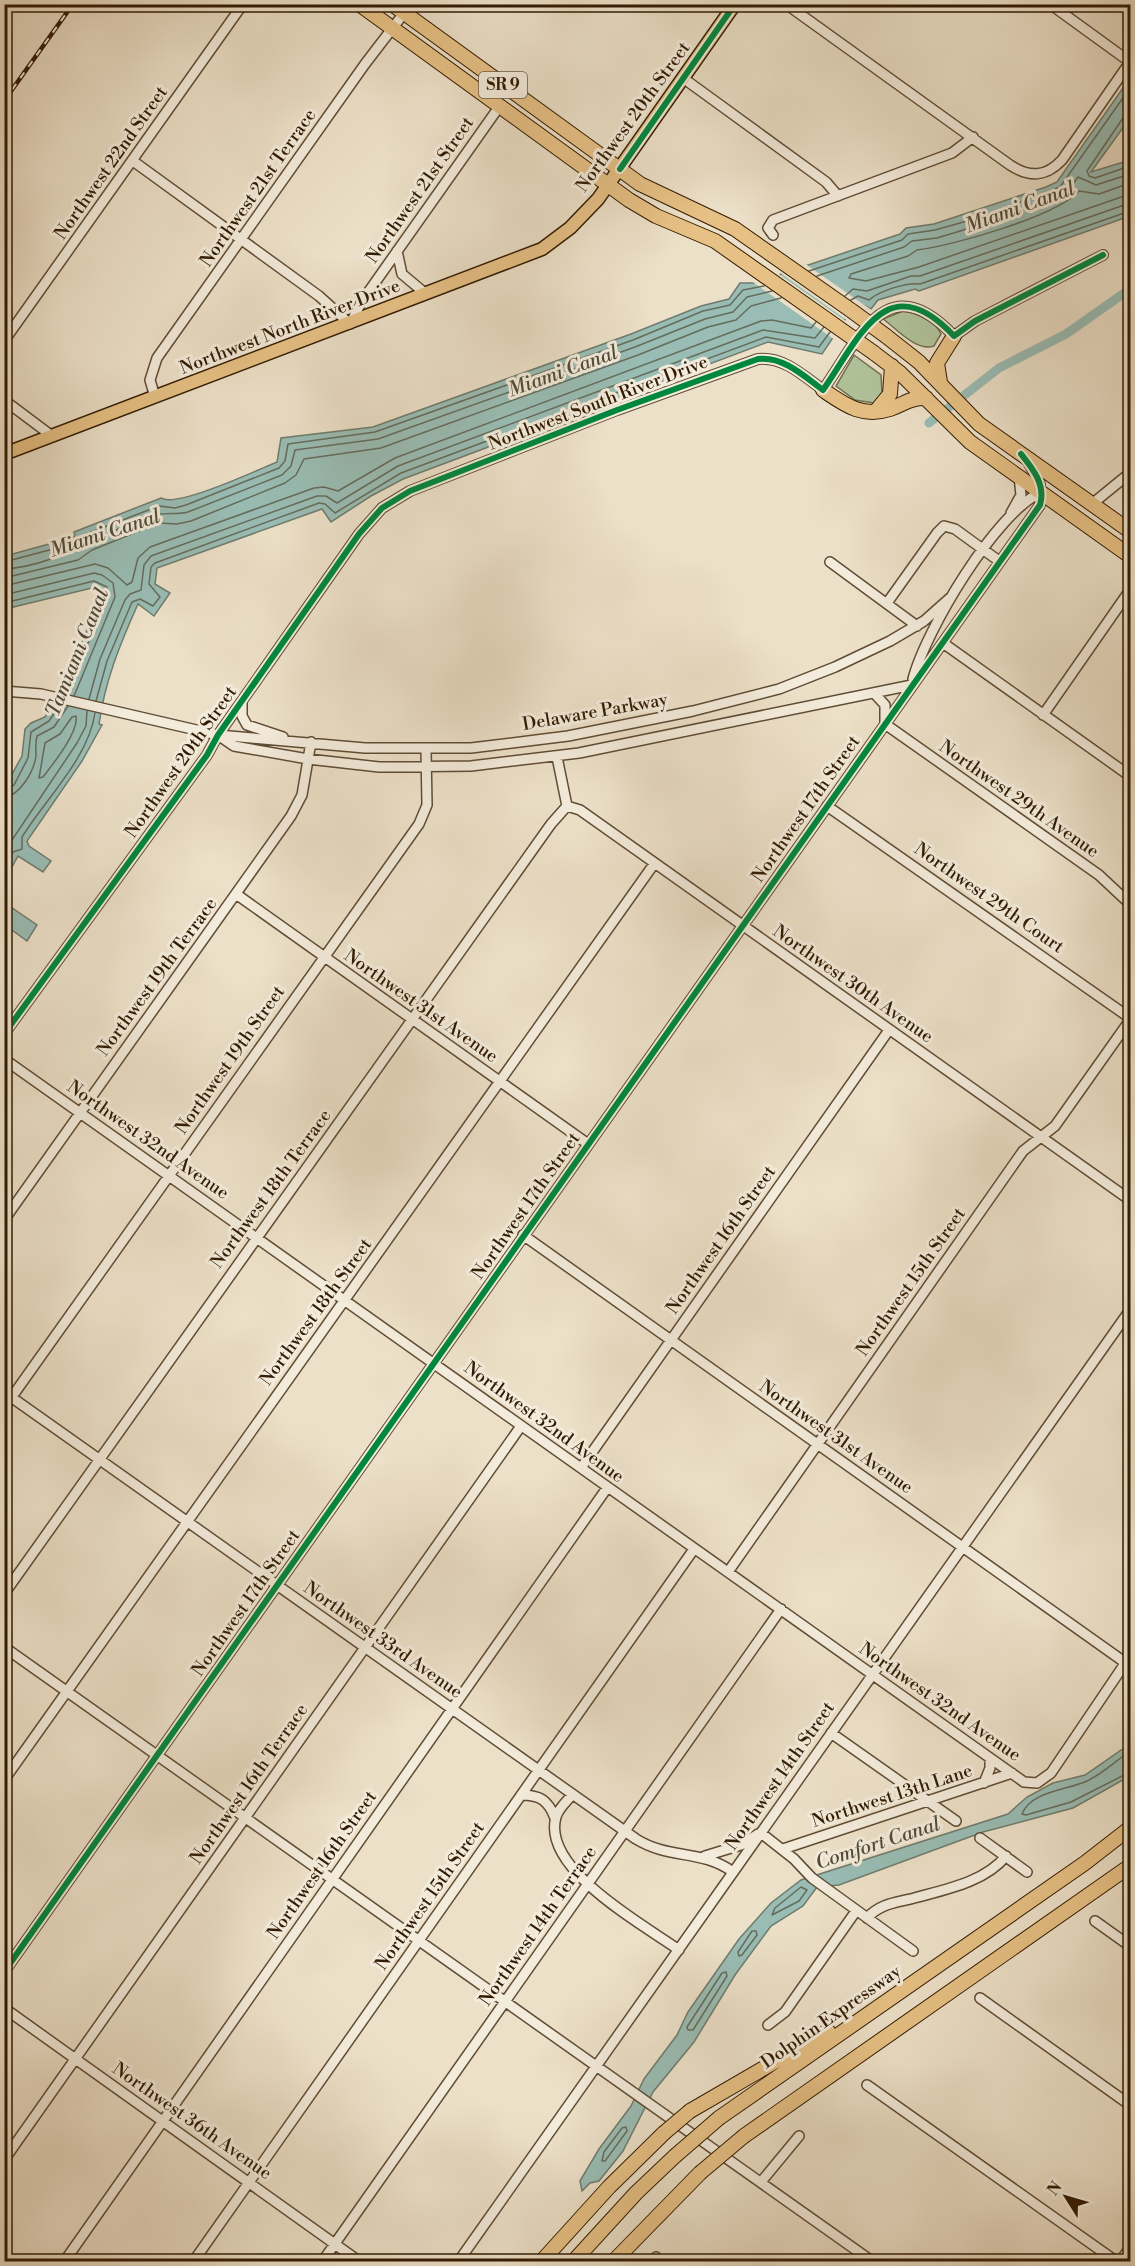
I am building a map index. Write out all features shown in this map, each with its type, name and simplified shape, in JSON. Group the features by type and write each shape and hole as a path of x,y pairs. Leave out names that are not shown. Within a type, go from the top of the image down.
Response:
{"highway":[{"name":"SR 9","path":"359,4 646,211 715,241 874,353 892,366 959,432 1131,556"},
{"name":"SR 9","path":"393,4 408,9 649,190 716,220 755,242 912,355 972,418 1131,531"},
{"path":"912,355 933,353 954,336"},
{"path":"940,384 937,363 954,336"},
{"path":"876,411 890,394 892,366"},
{"path":"823,390 855,410 890,409 911,398 926,398"},
{"path":"1042,492 1073,490"},
{"name":"Dolphin Expressway","path":"573,2262 636,2193 719,2118 1085,1863 1131,1827"},
{"path":"613,2262 700,2174 744,2136 1131,1866"},
{"path":"541,2262 609,2187 690,2111 903,1989"}],"main road":[{"name":"Northwest 20th Street","path":"579,219 620,169 735,4"},
{"name":"Northwest North River Drive","path":"4,454 542,249 579,219"}],"street":[{"name":"Northwest 22nd Street","path":"4,341 243,4"},
{"path":"786,4 1022,172 1038,175 1048,172 1062,160 1131,62 1050,4"},
{"name":"Northwest 21st Terrace","path":"155,397 150,380 154,363 392,28 408,9"},
{"path":"683,78 826,182 838,196"},
{"name":"Northwest 21st Street","path":"350,324 397,251 499,107"},
{"path":"773,235 768,228 771,221 952,153 973,137"},
{"path":"133,161 319,296 350,324"},
{"path":"397,251 402,274 426,294"},
{"path":"823,390 874,318 886,309 902,305 921,309 954,336 975,321 1103,255"},
{"name":"Northwest South River Drive","path":"382,508 416,489 617,410 758,359 770,359 783,363 823,390"},
{"path":"4,400 52,436"},
{"path":"1008,519 1032,497 1042,492 1034,470 1021,454"},
{"path":"1092,504 1131,473"},
{"path":"1008,519 1021,495 1019,476"},
{"name":"Northwest 17th Street","path":"4,1972 1040,505 1042,492"},
{"name":"Northwest 20th Street","path":"4,1034 118,874 186,785 218,735 359,534 382,508"},
{"name":"Northwest 17th Street","path":"912,685 916,666 951,597 1008,519"},
{"path":"887,603 937,532 944,526 956,529 999,561"},
{"path":"830,562 917,626"},
{"path":"1043,715 1131,590"},
{"name":"Delaware Parkway","path":"4,691 41,693 218,735 365,748 471,748 561,737 739,700 779,689 835,667 917,626 951,597"},
{"path":"943,643 1131,776"},
{"name":"Delaware Parkway","path":"218,735 234,746 308,759 427,768 557,757 912,685"},
{"path":"874,693 885,705 885,724"},
{"path":"242,702 242,716 247,725 291,740"},
{"name":"Northwest 29th Avenue","path":"885,724 1099,875 1131,904"},
{"name":"Northwest 19th Terrace","path":"4,1220 296,808 304,787 311,742"},
{"name":"Northwest 19th Street","path":"4,1408 8,1395 423,817 428,798 426,749"},
{"path":"557,757 567,806"},
{"name":"Northwest 30th Avenue","path":"567,806 580,810 1131,1200"},
{"name":"Northwest 18th Terrace","path":"4,1594 551,824 567,806"},
{"name":"Northwest 29th Court","path":"827,806 1131,1019"},
{"name":"Northwest 18th Street","path":"4,1780 654,864"},
{"name":"Northwest 31st Avenue","path":"237,894 588,1144"},
{"name":"Northwest 15th Street","path":"728,1572 1023,1151 1055,1126 1131,1019"},
{"name":"Northwest 16th Street","path":"581,1468 890,1030"},
{"name":"Northwest 32nd Avenue","path":"4,1059 1027,1783 1037,1784 1054,1769 1129,1662"},
{"name":"Northwest 31st Avenue","path":"523,1235 963,1548 1129,1662"},
{"name":"Northwest 14th Street","path":"458,2262 1131,1310"},
{"name":"Northwest 33rd Avenue","path":"8,1395 625,1832 660,1851 702,1856"},
{"name":"Northwest 16th Terrace","path":"4,2160 521,1426"},
{"name":"Northwest 16th Street","path":"64,2262 608,1488"},
{"name":"Northwest 15th Street","path":"193,2262 694,1548"},
{"name":"Northwest 14th Terrace","path":"322,2262 781,1609"},
{"path":"4,1647 873,2262"},
{"path":"831,1733 926,1802 957,1821"},
{"path":"984,1783 990,1768 990,1758"},
{"name":"Northwest 13th Lane","path":"783,1849 1012,1773"},
{"path":"555,1818 572,1795"},
{"path":"521,1796 537,1796 544,1800 555,1818 555,1830 562,1854 587,1885 679,1950"},
{"path":"702,1856 741,1845 761,1833 783,1849 812,1878 913,1951"},
{"path":"980,1838 1027,1872"},
{"path":"702,1856 719,1862 734,1872"},
{"path":"867,1918 875,1910 888,1903 917,1897 989,1873 1006,1856"},
{"path":"768,2025 785,2012 856,1911"},
{"path":"1095,1921 1131,1946"},
{"path":"980,1998 1131,2105"},
{"name":"Northwest 36th Avenue","path":"4,2008 360,2262"},
{"path":"867,2085 1119,2262 1131,2247"},
{"path":"760,2182 799,2136"}],"green space":[{"path":"903,311 920,316 939,329 941,334 934,346 920,346 883,319"},
{"path":"854,355 881,375 882,393 874,403 855,400 836,386"}],"water":[{"path":"1130,78 1130,118 1091,172 1130,160 1130,216 919,291 915,289 878,300 871,309 857,302 822,354 768,342 403,479 371,496 331,522 322,509 157,568 155,584 170,593 154,616 138,604 109,678 99,724 102,725 82,761 27,841 29,846 51,861 43,872 18,856 5,880 5,787 22,756 25,729 31,723 45,717 66,683 102,592 96,587 5,609 5,556 71,538 75,536 74,532 161,498 170,500 183,498 218,487 277,462 281,438 373,427 631,334 701,306 729,299 740,283 755,283 900,234 906,228 934,224 1046,187 1057,182"},
{"path":"5,903 37,925 27,941 5,925"},
{"path":"1130,1744 1130,1776 1073,1808 983,1832 839,1885 817,1887 803,1906 771,1926 735,1975 694,2042 653,2092 623,2151 599,2181 590,2183 582,2191 580,2181 599,2149 631,2106 644,2079 677,2035 688,2012 739,1939 771,1903 801,1880 1008,1814 1027,1797 1053,1783 1085,1775"}],"pier":[{"path":"804,263 873,311 858,306 848,321 779,272"},
{"path":"776,272 847,322 835,340 750,280"}],"waterway":[{"path":"929,423 999,368 1066,334 1130,289"}],"railway":[{"path":"4,101 73,4"}],"cycle path":[{"path":"620,169 735,4"},
{"path":"4,1034 207,755 218,735 359,534 382,508 410,491 617,410 758,359 785,364 823,390 863,331 877,316 893,308 910,307 931,316 954,336 975,321 1103,255"},
{"path":"4,1972 1040,505 1040,484 1034,471 1021,454"}],"water label":[{"name":"Miami Canal","path":"1020,208"},
{"name":"Miami Canal","path":"563,372"},
{"name":"Miami Canal","path":"105,534"},
{"name":"Tamiami Canal","path":"78,653"},
{"name":"Comfort Canal","path":"878,1844"}]}
